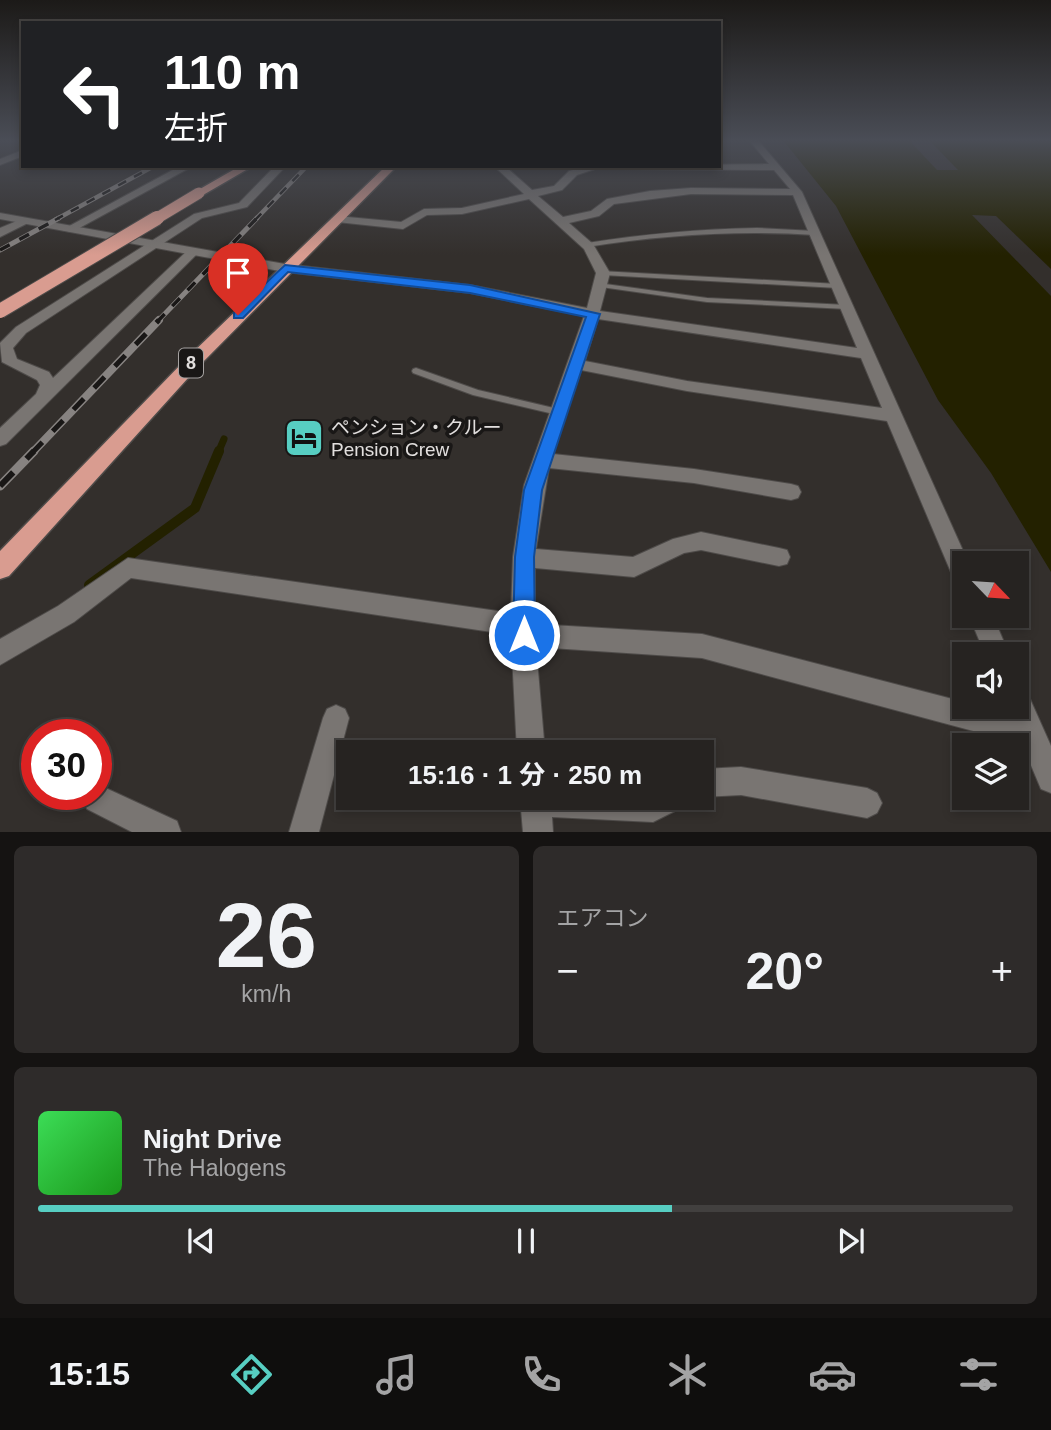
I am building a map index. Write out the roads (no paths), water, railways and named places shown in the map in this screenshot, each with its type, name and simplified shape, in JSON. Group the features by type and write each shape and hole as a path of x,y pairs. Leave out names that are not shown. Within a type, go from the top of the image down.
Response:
{"highway":[{"path":"0,310 227,178"},
{"name":"8","path":"0,568 113,442 285,268 380,178"}],"street":[{"path":"68,230 166,178"},
{"path":"43,398 48,385 43,376 5,365 5,347 21,330 146,252 151,245 198,216 243,205 269,178"},
{"path":"512,178 587,245 602,279 593,314 533,490 524,557 524,676 530,740"},
{"path":"337,219 403,226 424,212 461,211 532,195 558,188 568,178"},
{"path":"786,178 797,191 952,551"},
{"path":"562,221 594,214 611,201 650,194 691,191 797,191"},
{"path":"0,216 285,268 470,289 593,314 867,354"},
{"path":"0,233 24,221"},
{"path":"0,439 192,253"},
{"path":"575,364 687,386 894,416"},
{"path":"542,460 623,471 696,476 757,489 791,492"},
{"path":"524,557 634,568 681,545 701,541 779,557"},
{"path":"0,653 66,614 128,568 524,631 702,646 1031,733"},
{"path":"304,831 336,718"},
{"path":"1025,719 1051,779"},
{"path":"714,782 741,781 867,803"},
{"path":"112,806 166,831"},
{"path":"537,810 538,831"}],"lane":[{"path":"587,245 699,231 775,229 815,233"},
{"path":"602,279 838,286"},
{"path":"602,279 707,300 847,307"},
{"path":"416,371 476,393 558,412"}],"waterway":[{"path":"218,453 224,439"},
{"path":"89,585 195,508 219,451"}],"railway":[{"path":"55,220 132,178"},
{"path":"255,220 296,178"},
{"path":"0,250 59,218"},
{"path":"157,322 257,218"},
{"path":"32,453 159,320"},
{"path":"0,486 34,451"}],"place":[{"name":"ペンション・クルー Pension Crew","path":"304,438"}]}
